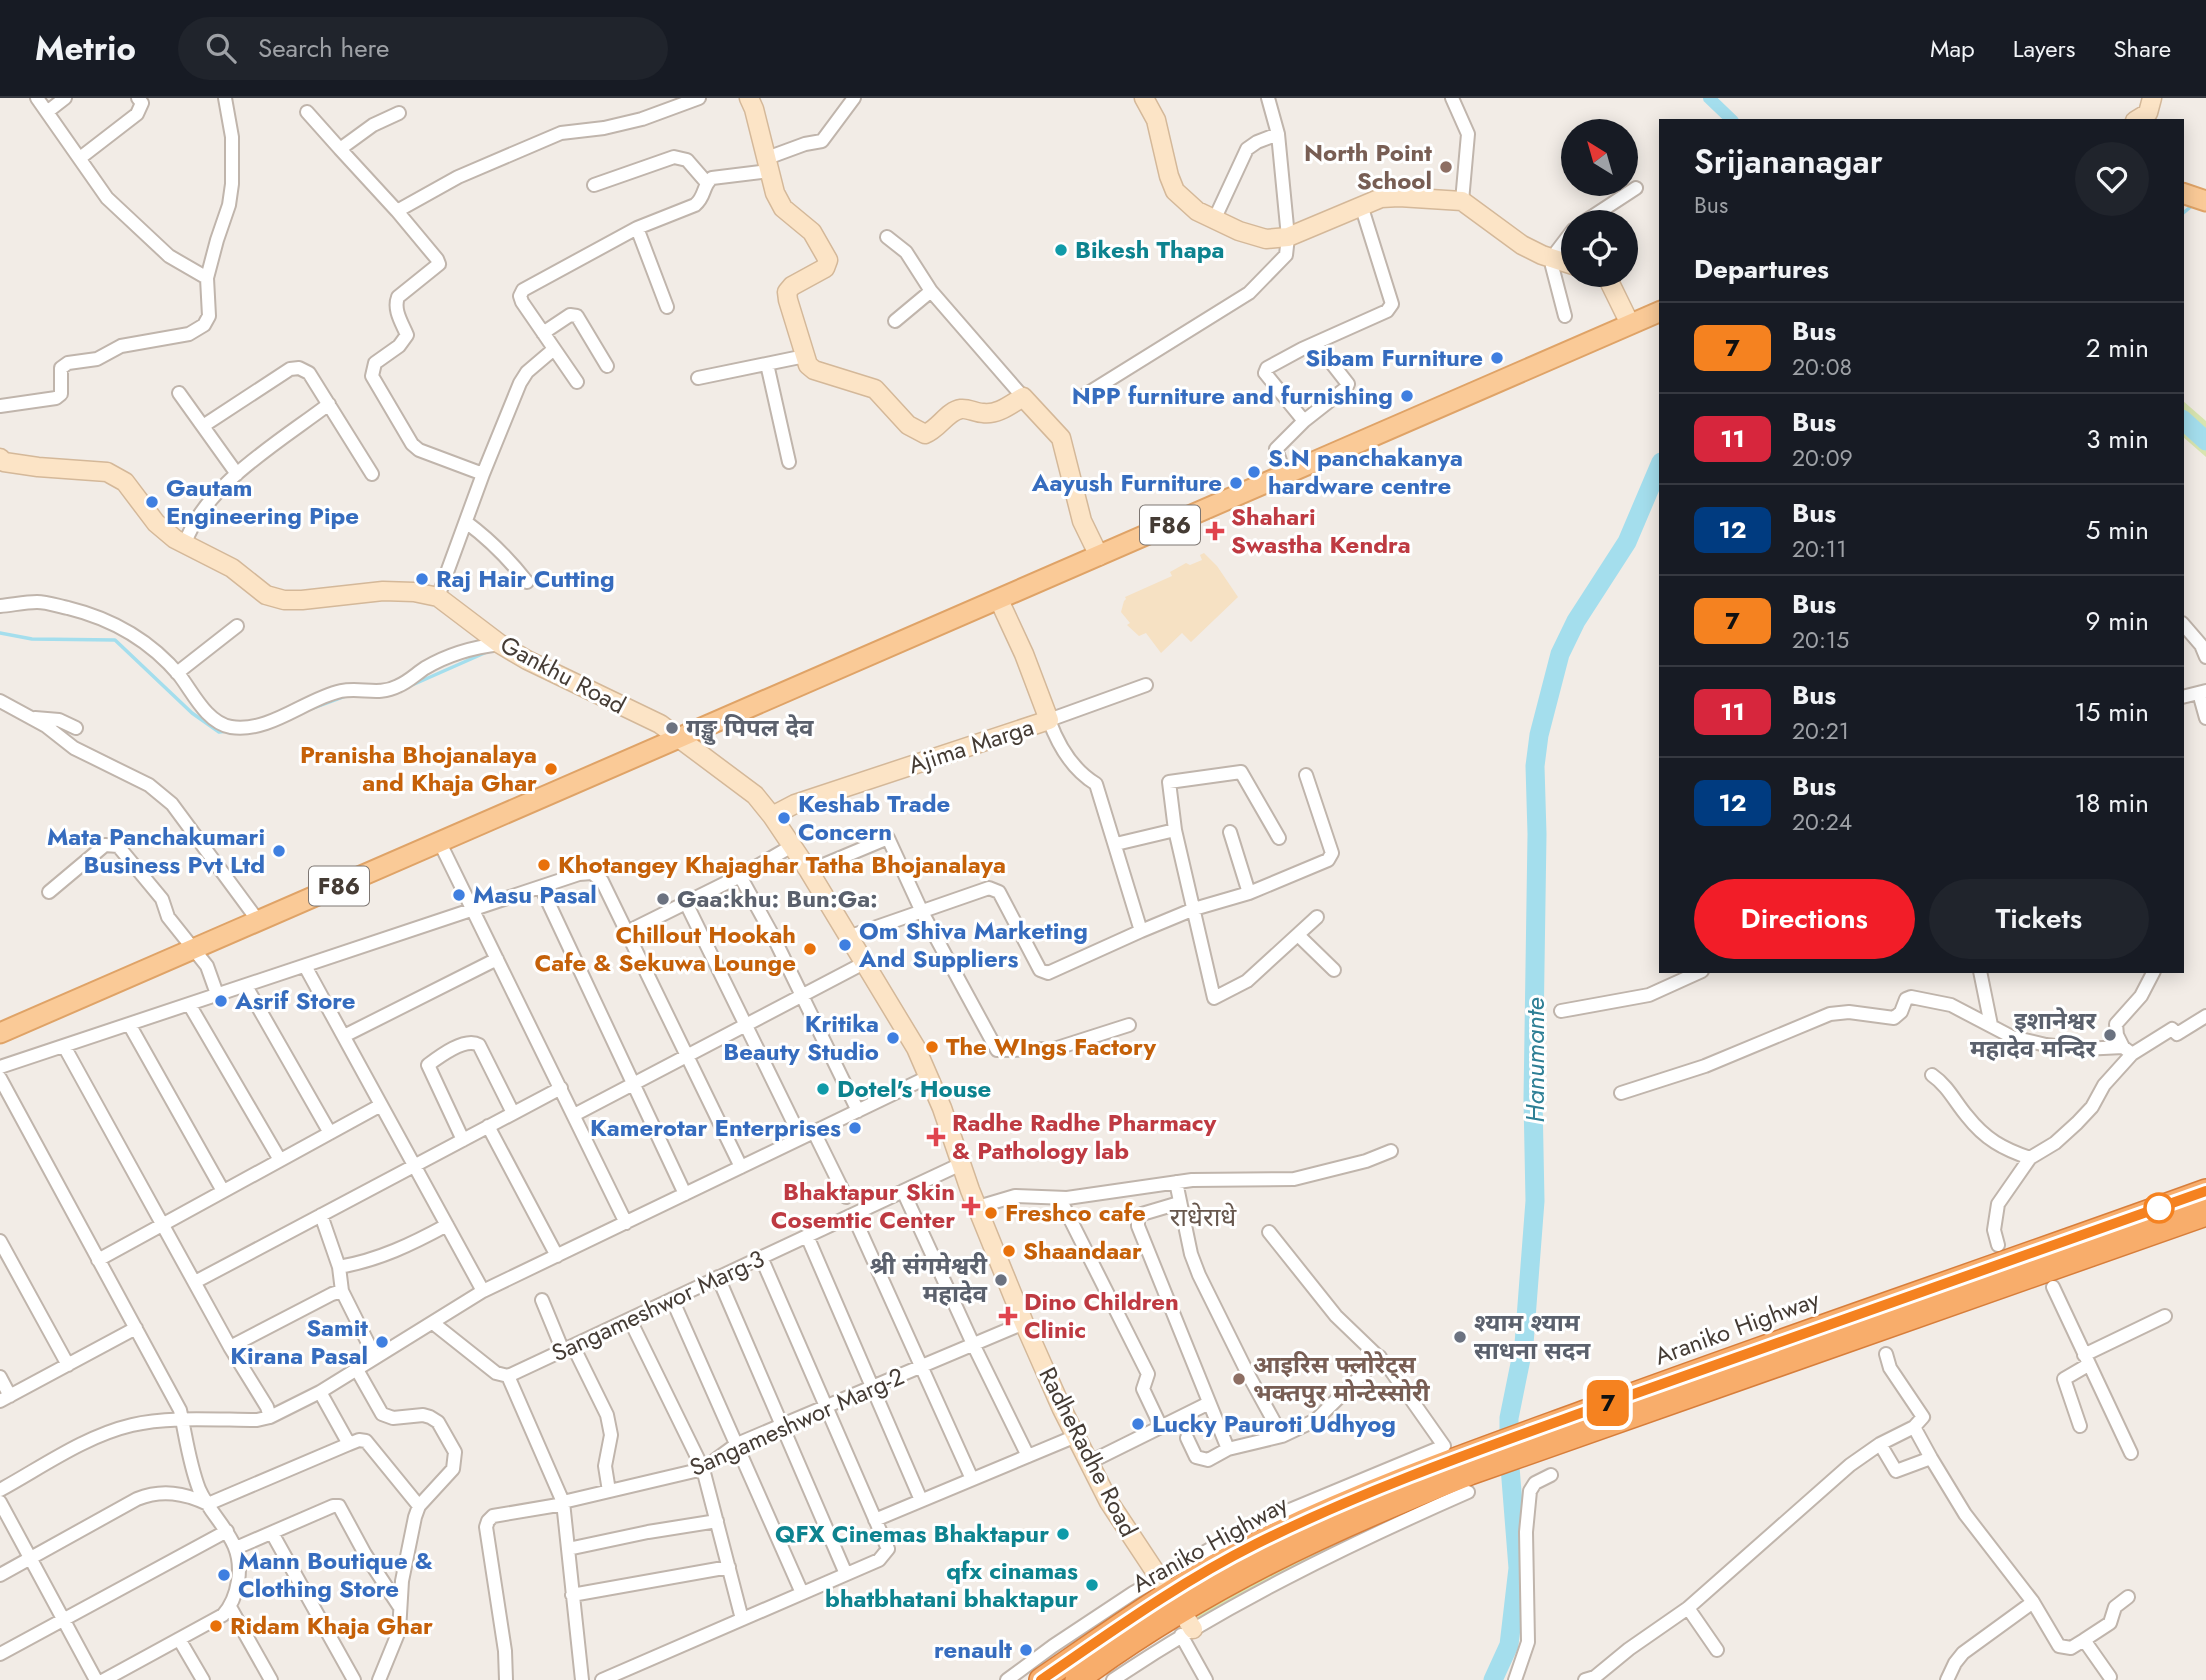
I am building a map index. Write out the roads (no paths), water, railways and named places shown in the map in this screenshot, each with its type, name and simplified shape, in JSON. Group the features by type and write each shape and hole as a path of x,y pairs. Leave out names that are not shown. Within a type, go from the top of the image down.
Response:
{"highway":[{"name":"Araniko Highway","path":"1041,1680 1302,1544 1373,1511 1467,1474 1551,1434 1786,1338 2206,1191"},
{"name":"Araniko Highway","path":"1551,1434 2206,1214"},
{"name":"Araniko Highway","path":"1077,1680 1177,1609"}],"main road":[{"path":"749,98 775,193 783,208 812,232 828,260 825,268 792,286 788,292 788,300 808,365 814,370 876,389 908,425 925,434 954,412 963,409 985,414 999,411 1023,397 1061,438 1082,521 1099,556"},
{"path":"1144,98 1156,120 1175,191 1197,211 1239,231 1266,239 1288,237 1381,198 1462,201 1513,240 1561,261"},
{"path":"2138,119 2148,113 2152,98"},
{"path":"2184,194 2206,201"},
{"path":"1612,287 1630,324"},
{"name":"F86","path":"0,1033 1659,312"},
{"name":"Gankhu Road","path":"0,458 4,462 107,472 117,476 165,531 232,568 275,599 302,600 383,591 414,592 438,597 500,644 660,724 678,738"},
{"name":"Ajima Marga","path":"772,816 796,804 1049,720 1024,653 999,600"},
{"name":"RadheRadhe Road","path":"678,738 744,786 772,816 809,870 916,1048 930,1076 961,1164 1024,1323 1088,1463 1128,1534 1177,1609"}],"street":[{"path":"37,98 107,198 170,256 208,278"},
{"path":"47,112 65,98"},
{"path":"80,158 137,114 142,103 138,98"},
{"path":"0,406 56,398 61,394 61,368 68,363 97,359 121,346 189,334 204,325 209,316 208,278 229,205 232,184 232,137 225,98"},
{"path":"397,211 458,177 561,133 604,128 642,119 699,98"},
{"path":"577,382 522,302 520,296 523,290 637,228 695,205 703,199 706,183 712,178 768,164 805,144 822,141 854,98"},
{"path":"1084,395 1249,293 1286,255 1288,237 1278,134 1268,98"},
{"path":"1452,98 1468,134 1462,201"},
{"path":"307,113 397,211 439,264 398,297 395,304 407,335 399,346 375,363 372,376 412,444 419,450 483,474"},
{"path":"340,149 373,125 399,113"},
{"path":"1214,218 1247,149 1278,134"},
{"path":"594,185 674,157 687,160 706,183"},
{"path":"1602,210 1624,196"},
{"path":"1304,421 1265,373 1267,368 1387,311 1392,304 1361,205"},
{"path":"637,228 667,307"},
{"path":"887,237 906,252 932,291 1023,397"},
{"path":"1561,247 1552,265 1565,316"},
{"path":"895,321 932,291"},
{"path":"543,333 570,315 578,316 607,366"},
{"path":"1285,475 1276,449 1348,384 1317,343"},
{"path":"438,597 520,383 527,372 554,349"},
{"path":"698,378 805,356"},
{"path":"767,364 789,462"},
{"path":"203,426 290,369 299,368 309,373 372,474"},
{"path":"179,393 237,474"},
{"path":"185,544 190,528 218,492 237,474 329,404"},
{"path":"466,522 496,548 527,582"},
{"path":"0,606 40,602 105,619 133,633 151,646 215,720 224,726 244,727 272,720 338,692 352,689 386,691 400,686 425,668 451,656 480,646 500,644"},
{"path":"2184,625 2206,657"},
{"path":"177,673 237,626"},
{"path":"1141,931 1096,784 1083,776 1056,740 1049,720 1146,685"},
{"path":"2184,696 2202,692 2206,718"},
{"path":"0,701 31,718 74,748 149,785 172,804 259,922"},
{"path":"31,718 58,720 76,728"},
{"path":"1279,838 1241,772 1169,782 1175,830 1214,998 1247,981 1317,917"},
{"path":"848,937 989,888 995,889 1040,970 1048,973 1194,909 1249,894 1328,860 1332,853 1306,775"},
{"path":"1116,844 1175,830"},
{"path":"1230,832 1249,894"},
{"path":"809,870 888,838 922,912 998,1050 1054,1049 1129,1025"},
{"path":"439,841 626,1223"},
{"path":"49,892 105,845 118,846 162,899 168,917 207,966 217,994"},
{"path":"627,932 740,876 792,846"},
{"path":"0,1067 585,872 592,873 602,881 741,1167"},
{"path":"740,876 858,1111"},
{"path":"541,887 685,1194"},
{"path":"686,903 801,1138"},
{"path":"1298,934 1334,970"},
{"path":"344,1036 497,959"},
{"path":"573,1115 864,963"},
{"path":"305,966 484,1291"},
{"path":"1561,1011 1649,995 1698,973"},
{"path":"1980,973 1991,1025"},
{"path":"2128,1050 2117,1035 2116,1024 2141,996 2153,973"},
{"path":"246,986 330,1133"},
{"path":"1621,1093 1705,1066 1830,1014 1849,1012 1894,1018 1901,1012 1906,999 1912,997 1951,1005 2012,1037 2046,1045 2083,1049 2128,1050 2172,1029 2178,1034 2206,1016"},
{"path":"189,1004 280,1160"},
{"path":"129,1024 223,1191"},
{"path":"463,1140 428,1065 466,1043 479,1045 513,1113"},
{"path":"64,1045 230,1347 267,1407 270,1417"},
{"path":"1998,1245 1994,1230 1998,1204 2029,1158 2055,1143 2092,1107 2128,1050"},
{"path":"1932,1075 1958,1101 1965,1115 1978,1129 2001,1148 2029,1158"},
{"path":"0,1490 115,1430 156,1421 257,1420 270,1417 320,1392 484,1291 930,1076"},
{"path":"0,1078 175,1400 197,1482 236,1548 240,1566 230,1606 223,1615 104,1680"},
{"path":"195,1282 561,1088"},
{"path":"98,1260 381,1105"},
{"path":"488,1126 556,1256"},
{"path":"814,1132 846,1197"},
{"path":"978,1207 1015,1196 1067,1198 1176,1182 1294,1179 1354,1164 1391,1151"},
{"name":"Sangameshwor Marg-3","path":"508,1376 961,1164"},
{"path":"1176,1182 1179,1203 1199,1275 1282,1436"},
{"path":"903,1191 1028,1456"},
{"path":"1067,1198 1060,1201 1147,1374 1143,1389 1161,1427"},
{"path":"1179,1203 1142,1214 1138,1226 1228,1449"},
{"path":"853,1214 972,1479"},
{"path":"321,1215 339,1268 342,1291 375,1357"},
{"path":"339,1268 395,1252 447,1225"},
{"path":"1113,1680 1177,1609 1270,1517 1444,1446 1380,1357 1335,1316 1269,1232"},
{"path":"807,1236 921,1500"},
{"path":"0,1241 68,1365"},
{"path":"602,1680 879,1560 888,1549 761,1258"},
{"path":"718,1277 846,1574"},
{"path":"2053,1287 2131,1453"},
{"path":"230,1347 342,1291"},
{"path":"672,1299 802,1593"},
{"path":"541,1300 607,1415 611,1435 606,1466 609,1491"},
{"path":"2080,1426 2064,1378 2086,1360 2165,1316"},
{"path":"630,1320 703,1469 742,1619"},
{"name":"Sangameshwor Marg-2","path":"506,1680 505,1651 486,1527 493,1516 563,1503 703,1469 737,1444 1024,1323"},
{"path":"433,1324 496,1373 508,1376 563,1503 582,1680"},
{"path":"0,1377 5,1399 136,1328"},
{"path":"1592,1679 1688,1608 1808,1500 1880,1444 1914,1427 1923,1417 1890,1368 1886,1354"},
{"path":"1187,1438 1195,1457 1201,1460 1214,1459 1228,1449 1297,1431 1325,1414 1380,1357"},
{"path":"356,1368 382,1414 393,1419 423,1415 430,1417 438,1422 455,1452 453,1469 419,1506 402,1581 399,1631 379,1680"},
{"path":"320,1392 349,1444"},
{"path":"1088,1463 1209,1403"},
{"path":"1914,1427 1965,1514 2033,1602 2059,1646 2071,1648 2110,1623 2115,1607 2128,1597"},
{"path":"875,1520 1076,1436"},
{"path":"0,1575 150,1494 184,1494 208,1504 359,1440 366,1441 419,1506"},
{"path":"1880,1444 1896,1471 1931,1458"},
{"path":"1515,1680 1528,1642 1526,1573 1530,1492 1535,1483 1551,1475"},
{"path":"0,1502 96,1680"},
{"path":"236,1548 333,1506 339,1506 365,1554 399,1606"},
{"path":"568,1549 717,1521"},
{"path":"0,1654 227,1531"},
{"path":"272,1533 354,1680"},
{"path":"572,1595 729,1567"},
{"path":"1007,1680 1133,1592 1177,1609 1206,1680"},
{"path":"1947,1680 1963,1653 2033,1602"},
{"path":"230,1606 271,1680"},
{"path":"1688,1608 1717,1650"},
{"path":"179,1639 203,1680"},
{"path":"2084,1640 2110,1677"}],"waterway":[{"path":"1709,98 1731,119"},
{"path":"2184,212 2194,204"},
{"path":"2184,421 2206,441"},
{"name":"Hanumante","path":"1493,1680 1509,1645 1518,1568 1509,1454 1509,1418 1524,1344 1535,1201 1535,766 1539,735 1560,654 1576,621 1627,542 1659,467"},
{"path":"0,633 32,639 115,640 192,713 219,732 228,731"},
{"path":"394,693 489,651"},
{"path":"310,709 348,695"}],"place":[{"name":"North Point School","path":"1446,167"},
{"name":"Bikesh Thapa","path":"1061,250"},
{"name":"Sibam Furniture","path":"1497,358"},
{"name":"NPP furniture and furnishing","path":"1407,396"},
{"name":"S.N panchakanya hardware centre","path":"1254,472"},
{"name":"Aayush Furniture","path":"1236,483"},
{"name":"Gautam Engineering Pipe","path":"152,502"},
{"name":"Shahari Swastha Kendra","path":"1215,531"},
{"name":"Raj Hair Cutting","path":"422,579"},
{"name":"गङ्खु पिपल देव","path":"672,728"},
{"name":"Pranisha Bhojanalaya and Khaja Ghar","path":"551,769"},
{"name":"Keshab Trade Concern","path":"784,818"},
{"name":"Mata Panchakumari Business Pvt Ltd","path":"279,851"},
{"name":"Khotangey Khajaghar Tatha Bhojanalaya","path":"544,865"},
{"name":"Masu Pasal","path":"459,895"},
{"name":"Gaa:khu: Bun:Ga:","path":"663,899"},
{"name":"Om Shiva Marketing And Suppliers","path":"845,945"},
{"name":"Chillout Hookah Cafe & Sekuwa Lounge","path":"810,949"},
{"name":"Asrif Store","path":"221,1001"},
{"name":"इशानेश्वर महादेव मन्दिर","path":"2110,1035"},
{"name":"Kritika Beauty Studio","path":"893,1038"},
{"name":"The WIngs Factory","path":"932,1047"},
{"name":"Dotel's House","path":"823,1089"},
{"name":"Kamerotar Enterprises","path":"855,1128"},
{"name":"Radhe Radhe Pharmacy & Pathology lab","path":"936,1137"},
{"name":"Bhaktapur Skin Cosemtic Center","path":"971,1206"},
{"name":"Freshco cafe","path":"991,1213"},
{"name":"Shaandaar","path":"1009,1251"},
{"name":"श्री संगमेश्वरी महादेव","path":"1001,1280"},
{"name":"Dino Children Clinic","path":"1008,1316"},
{"name":"श्याम श्याम साधना सदन","path":"1460,1337"},
{"name":"Samit Kirana Pasal","path":"382,1342"},
{"name":"आइरिस फ्लोरेट्स भक्तपुर मोन्टेस्सोरी","path":"1239,1379"},
{"name":"Lucky Pauroti Udhyog","path":"1138,1424"},
{"name":"QFX Cinemas Bhaktapur","path":"1063,1534"},
{"name":"Mann Boutique & Clothing Store","path":"224,1575"},
{"name":"qfx cinamas bhatbhatani bhaktapur","path":"1092,1585"},
{"name":"Ridam Khaja Ghar","path":"216,1626"},
{"name":"renault","path":"1026,1650"}],"district":[{"name":"राधेराधे","path":"1203,1217"}]}
